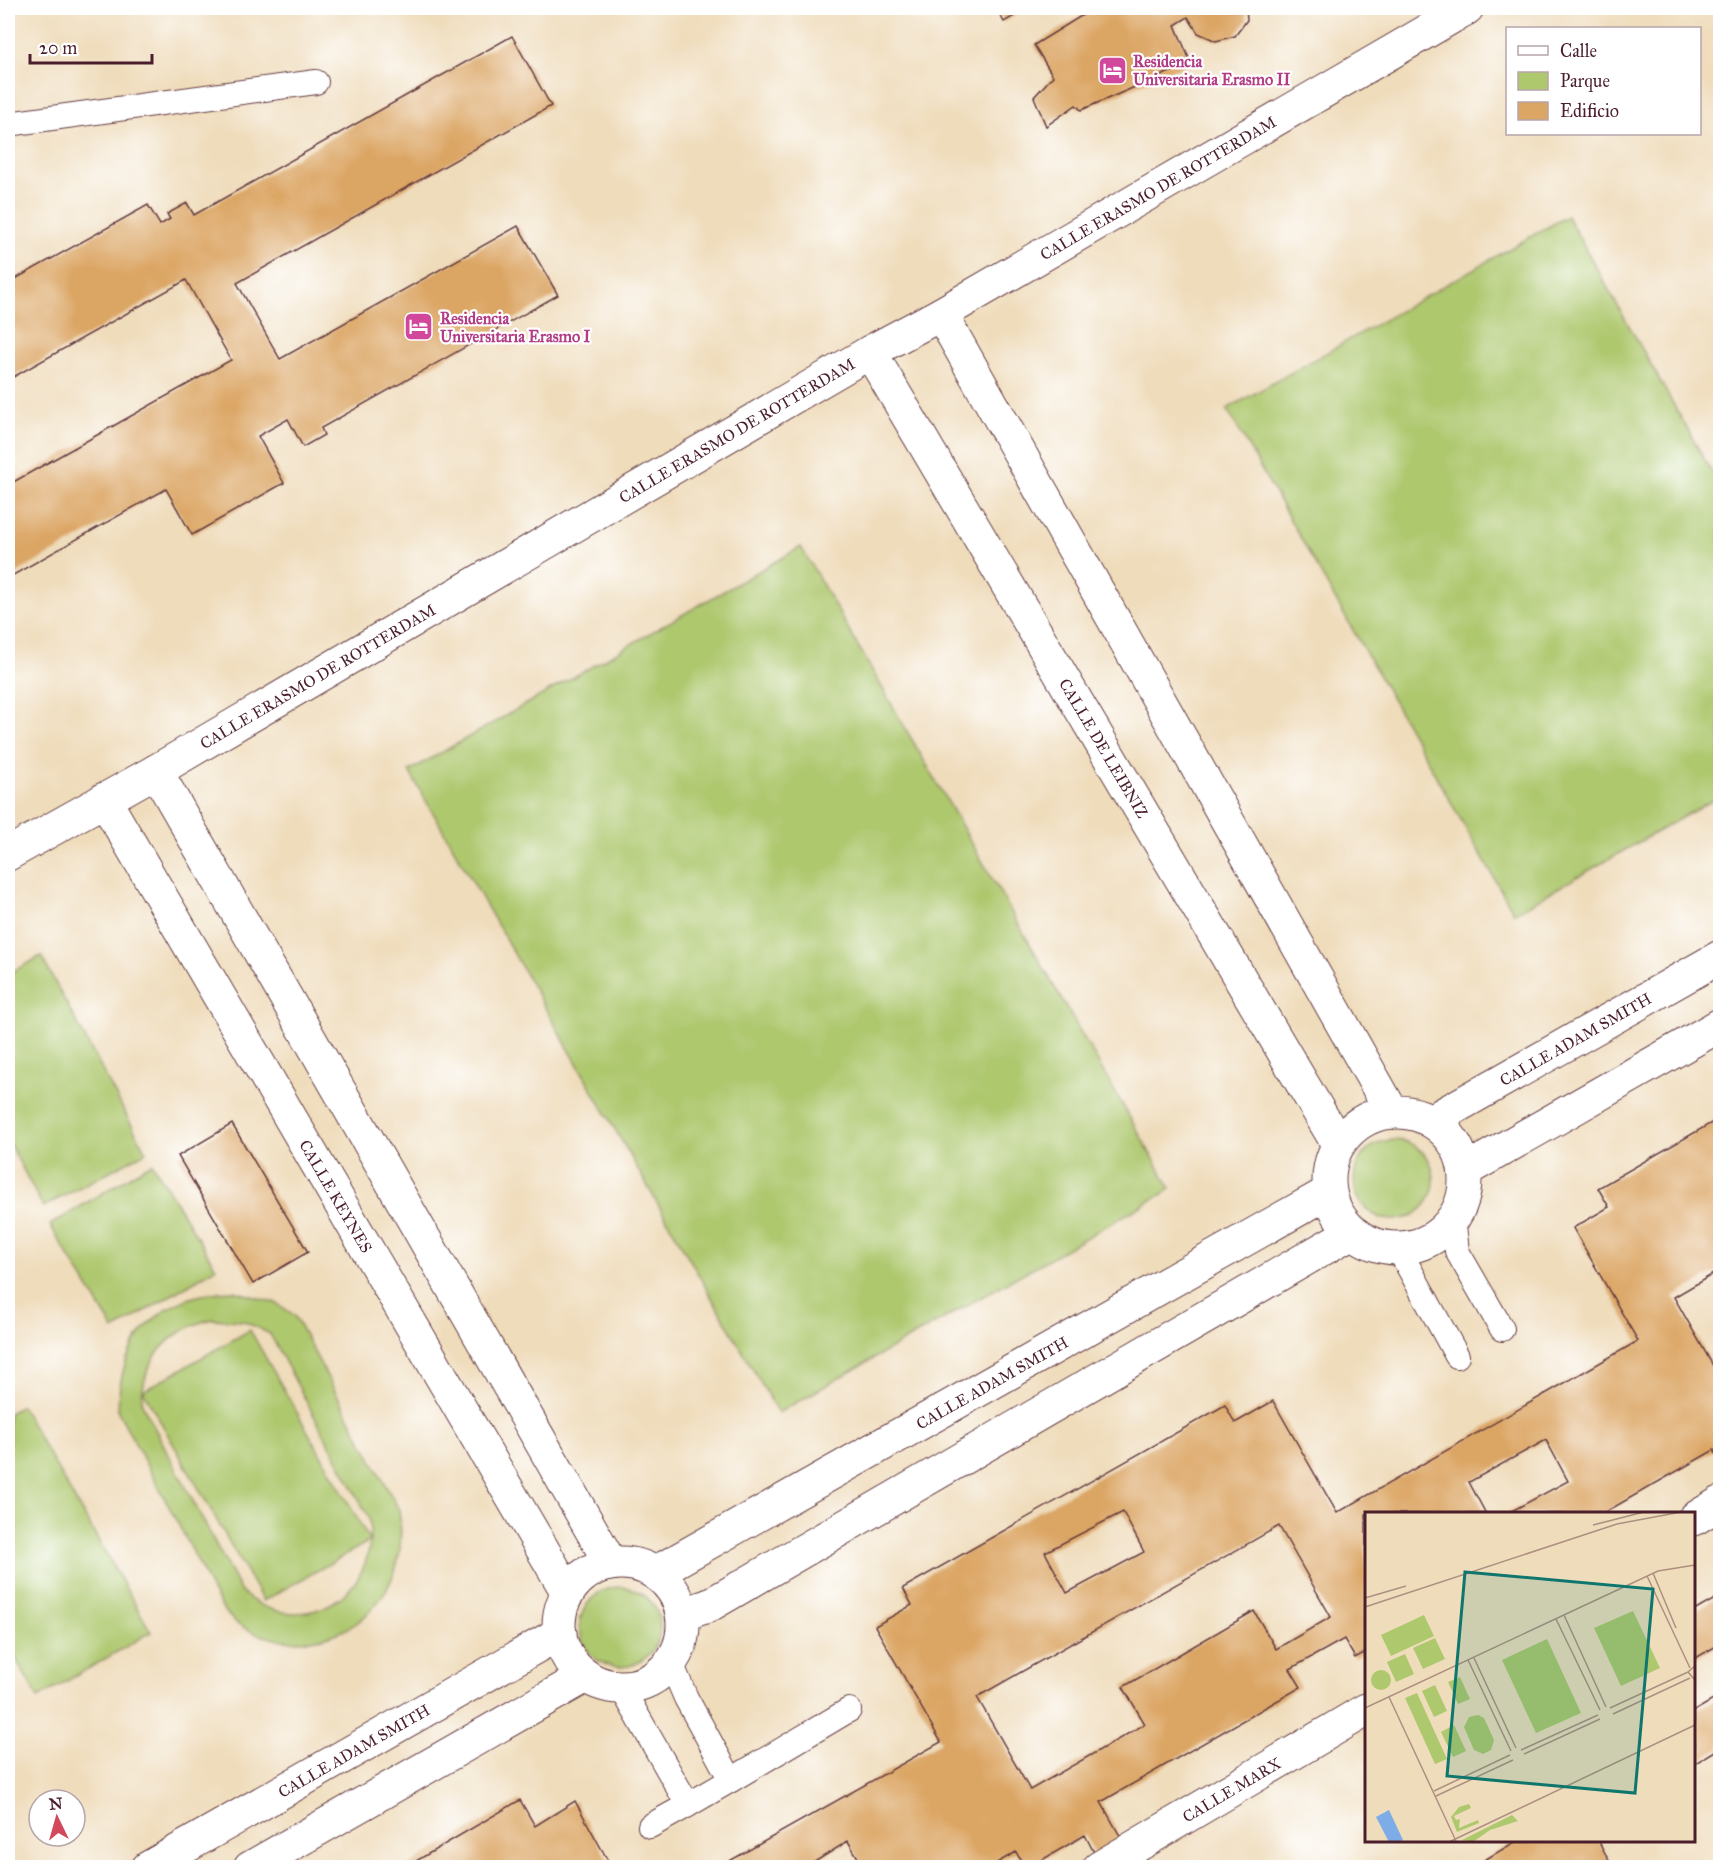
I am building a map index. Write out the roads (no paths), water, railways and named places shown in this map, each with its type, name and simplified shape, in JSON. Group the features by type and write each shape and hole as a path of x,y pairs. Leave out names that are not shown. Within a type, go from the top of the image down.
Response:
{"street":[{"name":"CALLE ERASMO DE ROTTERDAM","path":"8,854 156,771 870,352 941,314 1467,8"},
{"path":"941,314 1392,1112"},
{"name":"CALLE DE LEIBNIZ","path":"870,352 1338,1144"},
{"path":"156,771 611,1564"},
{"name":"CALLE KEYNES","path":"104,799 568,1593"},
{"name":"CALLE ADAM SMITH","path":"1431,1121 1720,957"},
{"path":"1466,1170 1720,1025"},
{"path":"1392,1112 1412,1114 1431,1121 1446,1133 1457,1147 1466,1170 1461,1202 1453,1218 1438,1234 1419,1244 1398,1248 1366,1241 1352,1232 1337,1214 1329,1192 1328,1176 1338,1144 1352,1128 1371,1117 1392,1112"},
{"name":"CALLE ADAM SMITH","path":"655,1573 1329,1192"},
{"path":"683,1614 708,1606 1352,1232"},
{"path":"1695,1518 1720,1503"},
{"path":"611,1564 634,1565 655,1573 668,1584 683,1614 683,1632 679,1648 670,1663 657,1676 640,1685 621,1687 603,1684 586,1676 573,1664 565,1650 560,1633 562,1606 568,1593 594,1569 611,1564"},
{"name":"CALLE ADAM SMITH","path":"148,1868 560,1633"},
{"path":"250,1868 586,1676"},
{"name":"CALLE MARX","path":"1099,1868 1365,1711"}],"lane":[{"path":"8,124 316,82"},
{"path":"1453,1218 1457,1251 1502,1329"},
{"path":"1398,1248 1457,1356"},
{"path":"670,1663 686,1698 731,1780"},
{"path":"621,1687 688,1805"},
{"path":"650,1826 849,1710"}],"place":[{"name":"Residencia Universitaria Erasmo II","path":"1112,70"},
{"name":"Residencia Universitaria Erasmo I","path":"419,327"}]}
